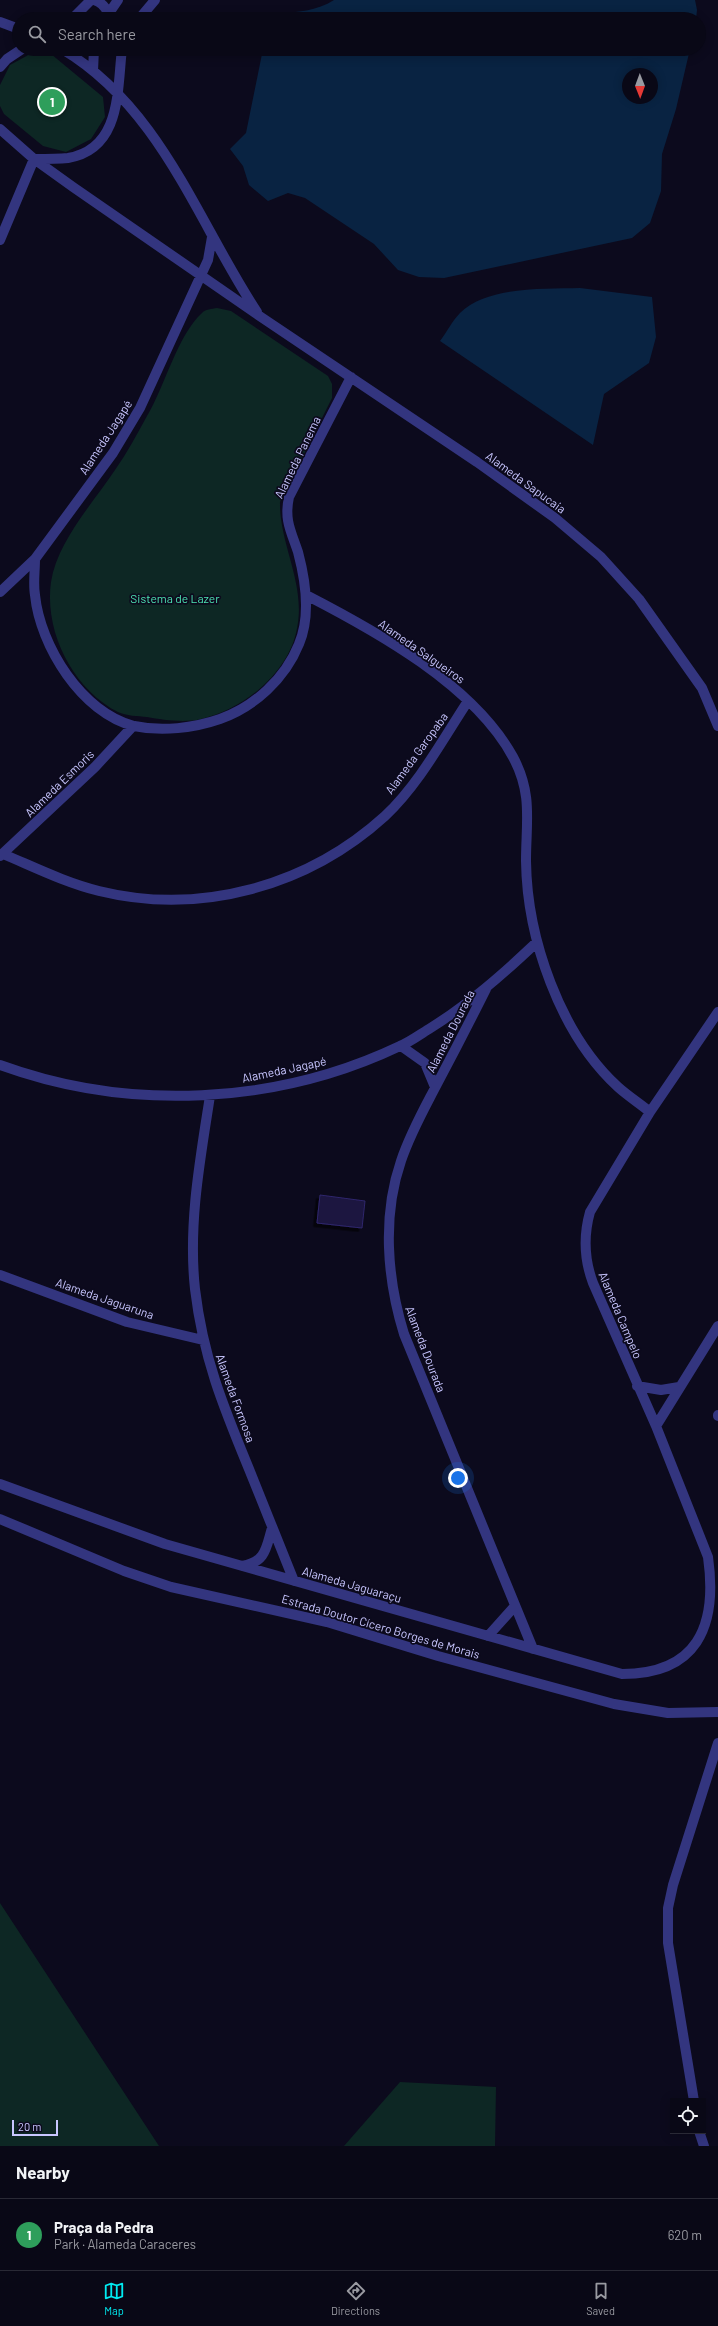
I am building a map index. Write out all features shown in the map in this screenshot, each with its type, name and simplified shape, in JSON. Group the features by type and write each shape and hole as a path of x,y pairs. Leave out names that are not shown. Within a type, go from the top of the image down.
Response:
{"street":[{"path":"79,12 92,0 99,1 106,8 106,12"},
{"path":"110,12 118,0"},
{"path":"145,12 155,0"},
{"path":"0,22 12,26"},
{"path":"0,67 12,56"},
{"path":"72,56 93,71 119,93 147,126 171,161 212,237 261,317"},
{"path":"93,71 94,56"},
{"path":"0,240 34,159 68,158 80,154 96,145 114,116 119,93 122,56"},
{"name":"Alameda Sapucaia","path":"0,129 34,159 201,276 351,377 555,518 601,557 639,599 702,688 718,726"},
{"name":"Alameda Jagapé","path":"0,592 35,559 112,453 140,408 208,260 212,237"},
{"name":"Alameda Panema","path":"35,559 34,596 43,629 54,655 67,676 84,696 105,713 133,726 180,728 205,724 239,712 263,694 282,673 299,646 305,629 307,609 306,595 298,554 286,518 286,510 289,497 351,377"},
{"name":"Alameda Salgueiros","path":"306,595 358,622 441,678 468,701 498,735 513,757 521,775 529,816 526,860 528,896 537,942 553,991 574,1029 594,1060 618,1086 650,1112"},
{"name":"Alameda Garopaba","path":"2,855 65,880 99,891 140,898 190,900 217,897 276,882 314,866 345,847 386,815 410,786 468,701"},
{"name":"Alameda Esmoris","path":"2,855 95,767 133,726"},
{"name":"Alameda Jagapé","path":"0,1065 71,1085 120,1093 174,1097 210,1096 304,1080 345,1069 401,1046 462,1008 486,989 537,942"},
{"name":"Alameda Dourada","path":"486,989 420,1114 401,1161 391,1202 389,1240 395,1307 404,1334 533,1649"},
{"name":"Alameda Campelo","path":"698,1646 709,1628 715,1605 714,1579 708,1558 656,1426 637,1386 587,1267 585,1230 590,1212 650,1112 718,1012"},
{"path":"401,1046 417,1055 425,1063 435,1088"},
{"name":"Alameda Formosa","path":"210,1096 196,1189 193,1237 195,1288 203,1340 217,1390 294,1581"},
{"name":"Alameda Jaguaruna","path":"0,1275 127,1322 203,1340"},
{"path":"656,1426 678,1387 718,1326"},
{"path":"637,1386 661,1390 678,1387"},
{"name":"Alameda Jaguaraçu","path":"0,1484 164,1544 622,1674 641,1674 659,1671 679,1661 698,1646"},
{"name":"Estrada Doutor Cícero Borges de Morais","path":"0,1519 124,1571 172,1588 327,1622 446,1658 614,1704 668,1713 718,1712"},
{"path":"242,1566 255,1564 264,1553 272,1528"},
{"path":"488,1636 515,1606"},
{"path":"694,2098 668,1943 667,1923 673,1885 718,1743"}],"green space":[{"path":"26,56 53,56 103,97 105,117 91,139 66,152 43,146 4,114 0,106 0,85 10,65"},
{"name":"Sistema de Lazer","path":"217,308 231,311 328,376 332,384 332,398 280,502 281,518 296,583 298,599 299,616 296,633 291,648 283,663 272,676 260,688 232,708 201,719 188,721 132,716 118,712 102,702 75,674 57,639 52,620 50,601 51,582 60,552 77,523 106,483 132,443 154,404 185,335 203,312 209,309"},
{"path":"0,1903 159,2146 0,2146"},
{"path":"400,2082 496,2087 495,2146 344,2146"}],"water":[{"path":"334,0 695,0 697,10 697,12 299,12 321,7"},
{"path":"262,56 688,56 676,109 662,154 661,191 650,223 632,238 444,278 419,277 398,270 374,244 305,198 288,193 268,201 249,185 243,166 230,149 246,133"},
{"path":"580,288 652,297 656,337 649,363 604,394 593,445 440,341 454,319 460,313 471,304 485,298 500,293 533,289"}],"building":[{"path":"320,1195 365,1201 362,1228 317,1223"}],"place":[{"name":"Praça da Pedra","path":"52,102"}]}
